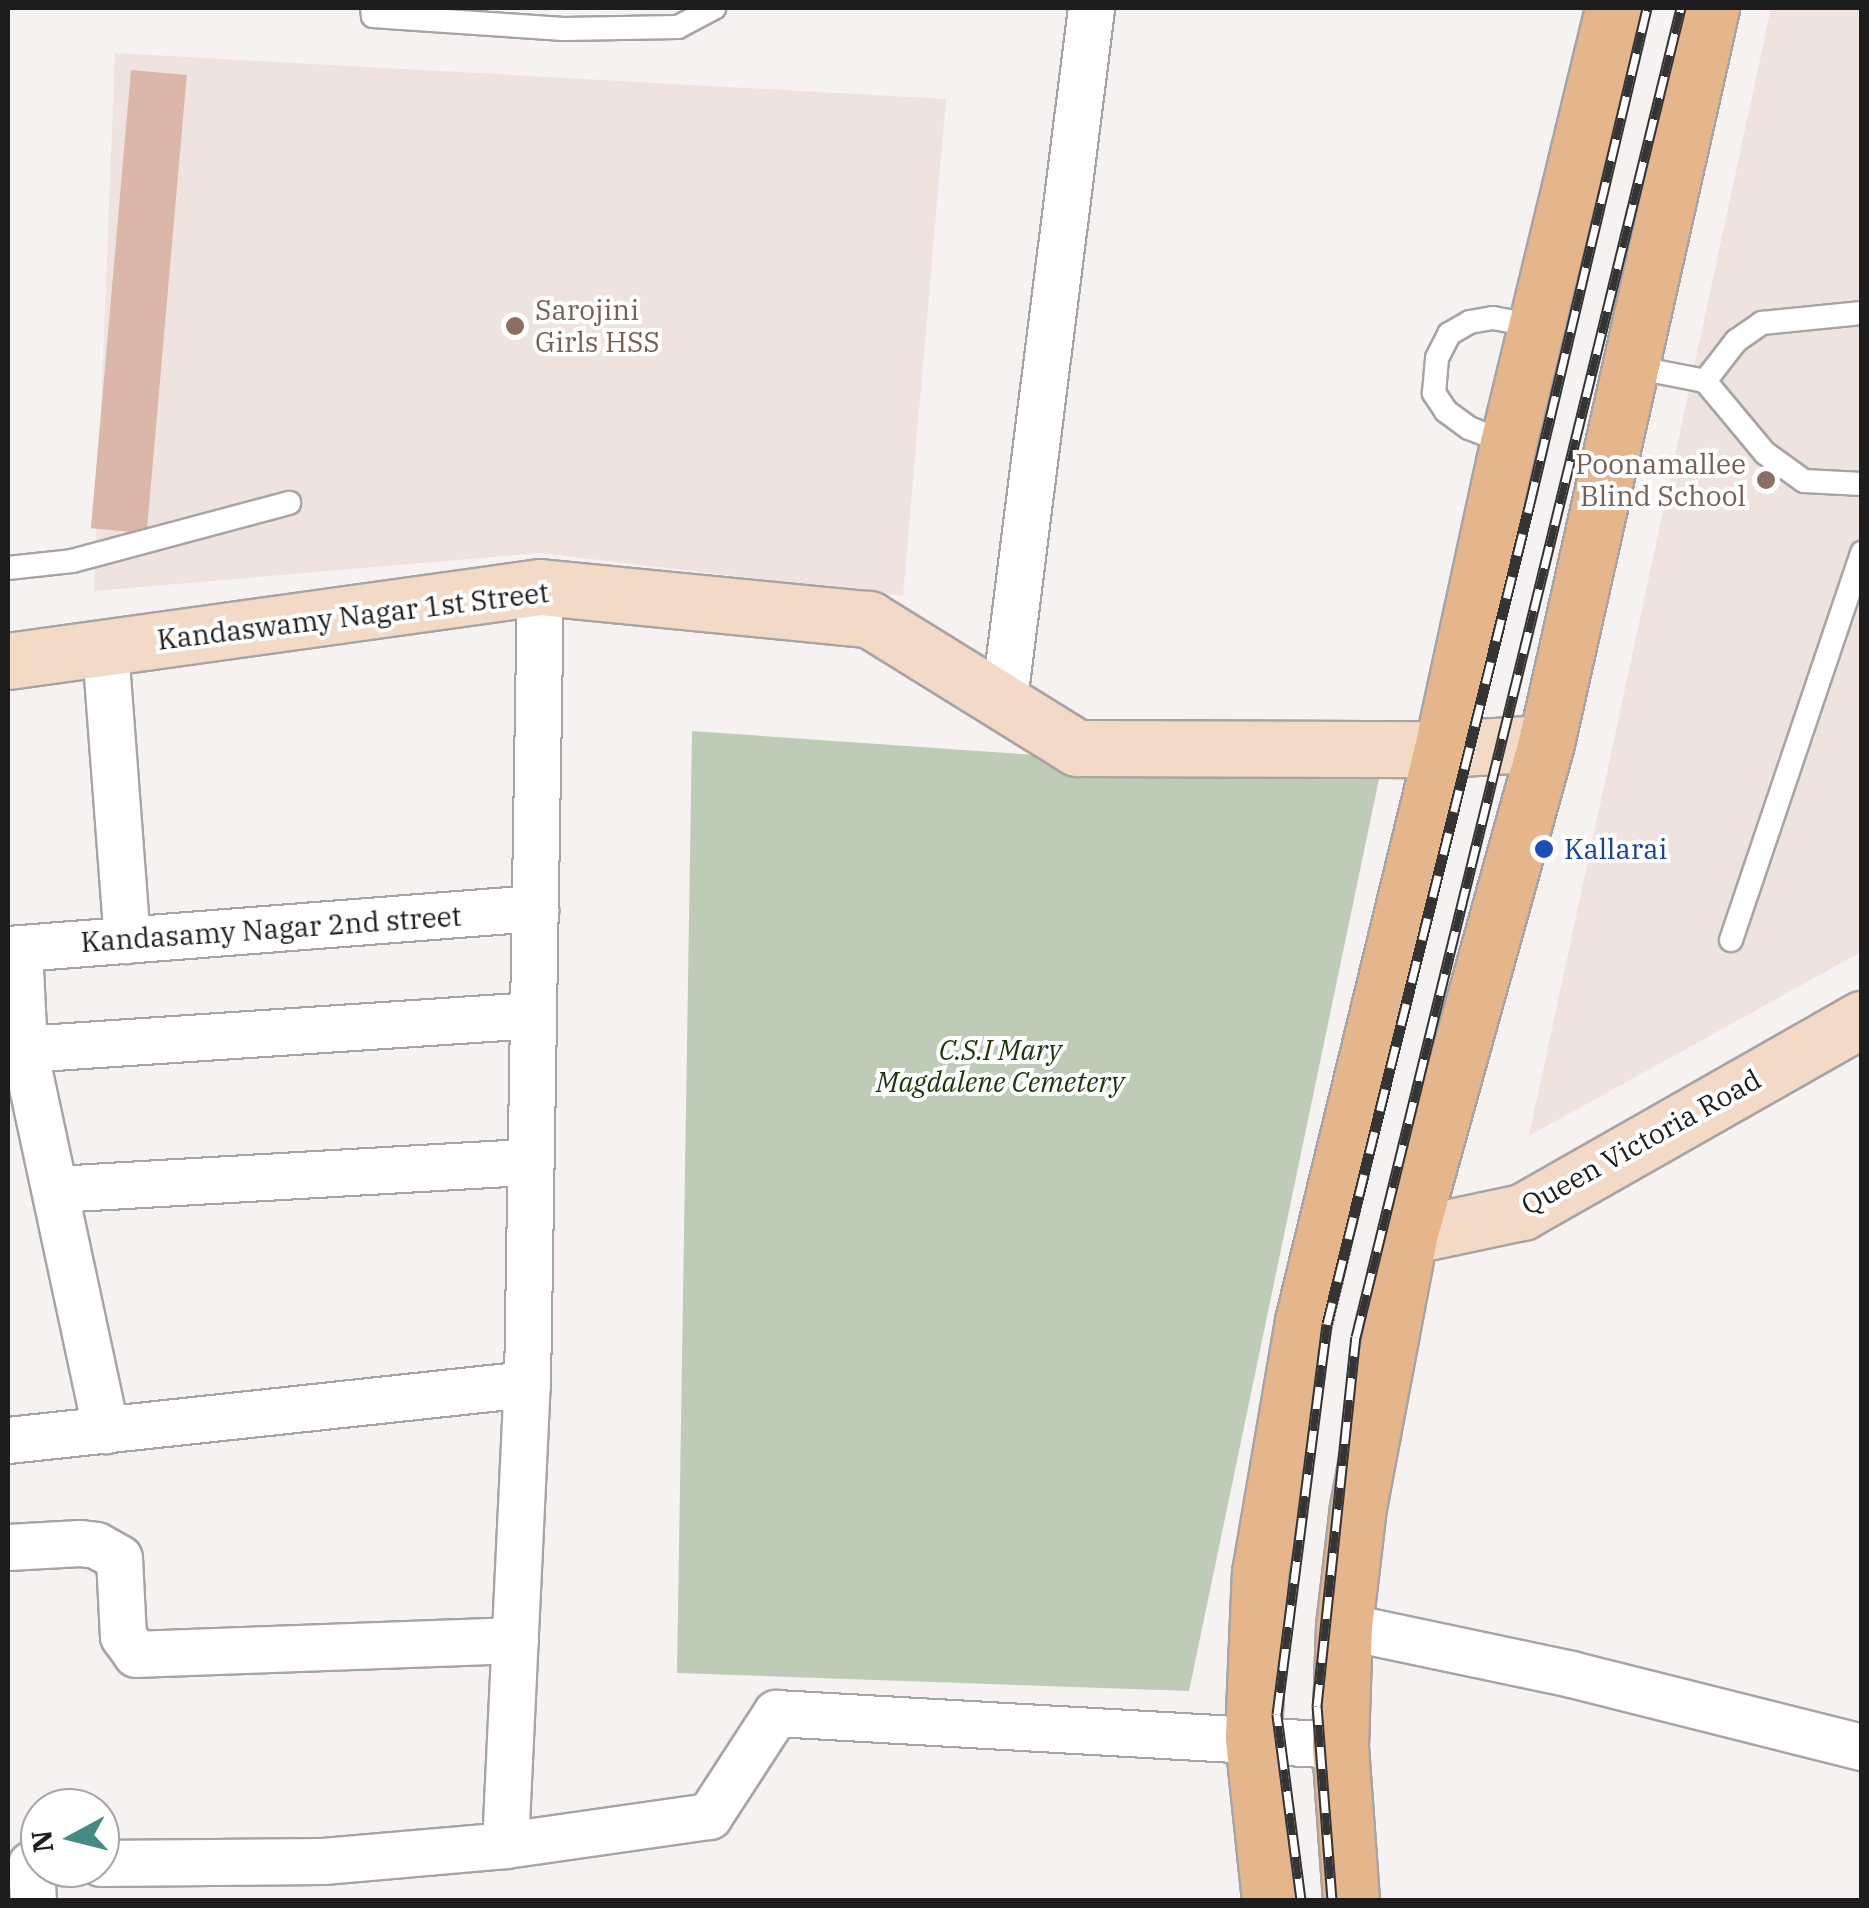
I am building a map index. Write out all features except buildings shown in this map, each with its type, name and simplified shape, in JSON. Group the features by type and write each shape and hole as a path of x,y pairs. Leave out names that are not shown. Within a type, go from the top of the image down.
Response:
{"main road":[{"path":"1270,1900 1253,1737 1260,1573 1303,1321 1442,749 1508,443 1613,8"},
{"path":"1351,1900 1340,1745 1344,1626 1358,1507 1410,1236 1546,743 1711,8"}],"street":[{"path":"1004,699 1091,8"},
{"path":"505,1845 527,1384 540,587"},
{"name":"Kandaswamy Nagar 1st Street","path":"8,661 540,587 869,620 1004,699 1077,748 1442,749 1546,743"},
{"path":"105,649 127,940"},
{"name":"Kandasamy Nagar 2nd street","path":"13,948 534,908"},
{"path":"13,948 24,1049 106,1430"},
{"path":"24,1049 533,1015"},
{"name":"Queen Victoria Road","path":"1410,1236 1522,1212 1862,1019"},
{"path":"56,1189 530,1162"},
{"path":"8,1440 527,1384"},
{"path":"8,1547 96,1545 120,1558 123,1636 136,1654 515,1640"},
{"path":"1344,1626 1571,1674 1862,1747"},
{"path":"120,1865 323,1881 505,1845 709,1816 776,1713 1253,1737 1340,1745"}],"lane":[{"path":"372,8 373,16 564,29 678,27 714,8"},
{"path":"1705,380 1736,340 1762,323 1862,313"},
{"path":"1508,443 1469,428 1446,411 1434,393 1437,358 1449,334 1470,322 1493,318 1536,326"},
{"path":"1628,366 1705,380 1765,453 1804,481 1862,484"},
{"path":"8,568 72,561 290,504"},
{"path":"1732,940 1862,553"}],"shaded area":[{"name":"Poonamallee Blind School","path":"1771,8 1861,8 1861,952 1529,1136"},
{"name":"Sarojini Girls HSS","path":"115,53 946,99 903,596 540,553 94,591"}],"green space":[{"name":"C.S.I Mary Magdalene Cemetery","path":"692,731 1379,779 1189,1691 677,1673"}],"railway":[{"path":"1301,1900 1277,1714 1327,1324 1530,503 1647,8"},
{"path":"1332,1900 1317,1706 1356,1337 1681,8"}],"place":[{"name":"Sarojini Girls HSS","path":"515,326"},
{"name":"Poonamallee Blind School","path":"1766,480"},
{"name":"Kallarai","path":"1544,849"}]}
